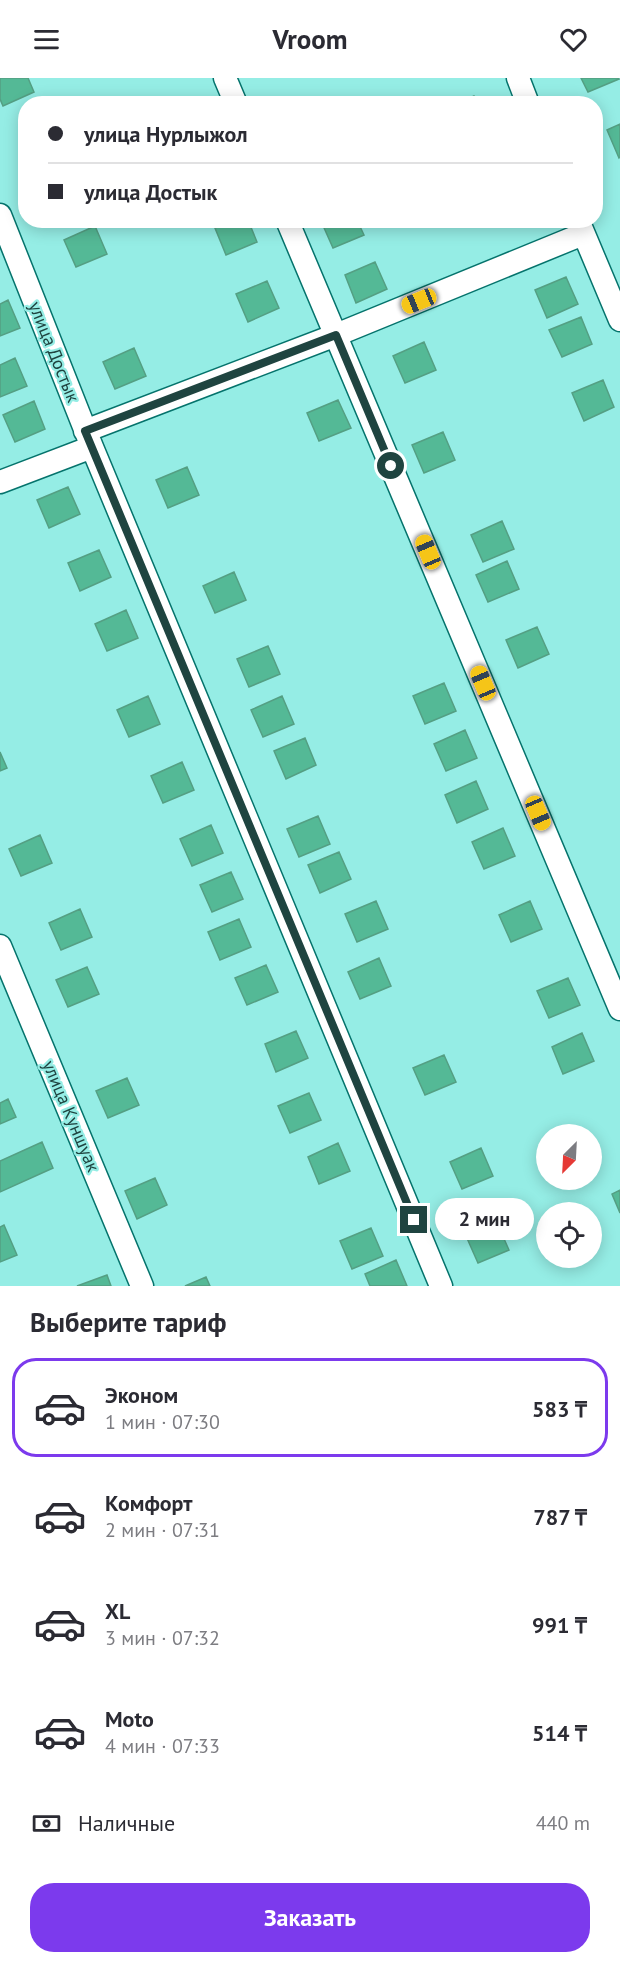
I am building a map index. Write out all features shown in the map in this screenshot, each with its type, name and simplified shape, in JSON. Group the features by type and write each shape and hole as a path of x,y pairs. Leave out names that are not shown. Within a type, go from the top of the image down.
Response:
{"street":[{"path":"225,78 233,96"},
{"path":"518,78 525,96"},
{"name":"улица Достык","path":"0,215 88,439 441,1286"},
{"path":"289,228 620,1009"},
{"path":"0,482 88,439 336,335 578,228"},
{"path":"580,228 620,320"},
{"name":"улица Куншуак","path":"0,946 142,1286"}],"building":[{"path":"0,78 28,78 34,92 18,96 18,99 3,106 0,99"},
{"path":"581,78 618,78 619,79 588,92"},
{"path":"620,124 620,157 619,158 607,130"},
{"path":"91,228 96,228 107,254 76,267 64,240"},
{"path":"215,228 251,228 257,242 226,255"},
{"path":"324,228 361,228 364,235 333,248"},
{"path":"375,262 387,289 356,303 345,275"},
{"path":"566,277 578,304 547,318 535,290"},
{"path":"267,281 279,308 248,322 236,294"},
{"path":"8,300 20,328 0,336 0,304"},
{"path":"581,317 592,344 562,357 549,330"},
{"path":"424,342 436,370 405,383 393,356"},
{"path":"134,348 146,376 115,389 103,362"},
{"path":"15,358 27,386 0,397 0,365"},
{"path":"603,380 614,407 584,421 572,393"},
{"path":"338,400 351,428 319,441 307,413"},
{"path":"34,401 45,429 15,442 3,415"},
{"path":"443,432 455,460 424,473 412,445"},
{"path":"187,467 199,495 168,508 156,480"},
{"path":"68,487 80,514 49,528 37,500"},
{"path":"502,521 514,549 483,562 471,535"},
{"path":"99,550 111,577 80,591 68,563"},
{"path":"507,561 519,589 488,602 476,575"},
{"path":"234,572 246,600 215,613 203,586"},
{"path":"126,610 138,638 107,651 95,624"},
{"path":"537,627 549,654 518,668 506,640"},
{"path":"268,646 280,674 249,687 237,659"},
{"path":"444,683 456,711 425,724 413,696"},
{"path":"148,696 160,724 129,737 117,710"},
{"path":"282,696 294,724 263,737 251,710"},
{"path":"465,730 477,758 446,771 434,744"},
{"path":"305,738 316,765 286,779 274,751"},
{"path":"0,752 7,768 0,771"},
{"path":"182,762 194,790 163,803 151,776"},
{"path":"476,781 488,809 457,823 445,795"},
{"path":"318,816 330,844 299,857 287,829"},
{"path":"211,825 223,853 192,866 180,839"},
{"path":"503,828 515,856 484,869 472,842"},
{"path":"40,835 52,863 21,876 9,849"},
{"path":"339,852 351,879 320,893 308,865"},
{"path":"231,872 243,899 212,912 200,885"},
{"path":"376,901 388,929 357,942 345,914"},
{"path":"530,901 542,929 511,942 499,915"},
{"path":"80,909 92,937 61,950 49,923"},
{"path":"239,919 251,947 220,960 208,932"},
{"path":"379,958 391,986 360,999 348,972"},
{"path":"266,965 278,992 247,1005 235,978"},
{"path":"87,967 99,994 68,1007 56,980"},
{"path":"568,978 580,1005 549,1018 537,991"},
{"path":"296,1031 308,1058 276,1072 265,1044"},
{"path":"582,1033 594,1061 563,1074 552,1047"},
{"path":"444,1055 456,1082 425,1095 413,1068"},
{"path":"127,1078 139,1105 108,1118 96,1091"},
{"path":"309,1093 321,1120 290,1133 278,1106"},
{"path":"8,1099 16,1117 0,1124 0,1103"},
{"path":"42,1142 53,1168 0,1192 0,1161"},
{"path":"338,1143 350,1171 319,1184 308,1157"},
{"path":"481,1148 493,1176 462,1189 450,1162"},
{"path":"155,1178 167,1205 137,1219 125,1191"},
{"path":"620,1190 620,1213 612,1194"},
{"path":"497,1223 509,1250 478,1263 466,1236"},
{"path":"4,1225 17,1255 0,1262 0,1227"},
{"path":"371,1228 383,1256 352,1269 340,1241"},
{"path":"396,1260 407,1286 370,1286 365,1274"},
{"path":"107,1275 111,1286 77,1286"},
{"path":"206,1277 210,1286 185,1286"}],"route":[{"path":"391,466 336,335 85,431 414,1220"}]}
